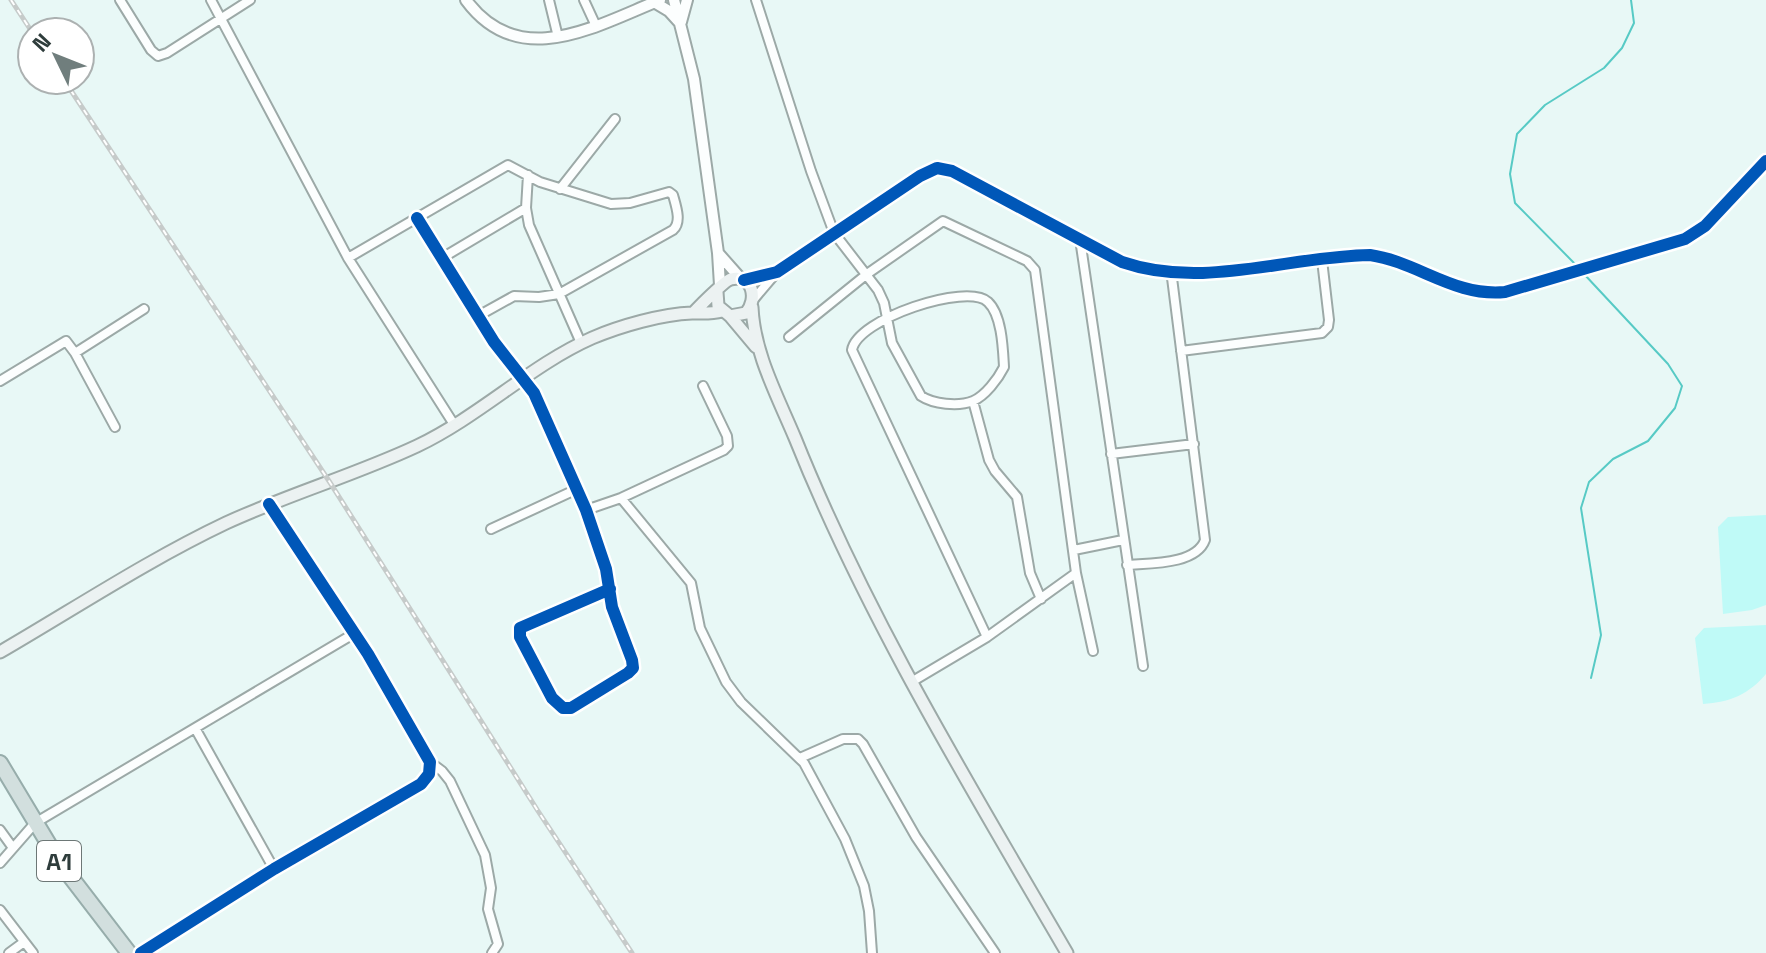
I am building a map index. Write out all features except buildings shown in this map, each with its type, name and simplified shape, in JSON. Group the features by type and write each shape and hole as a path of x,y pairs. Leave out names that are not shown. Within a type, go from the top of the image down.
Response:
{"highway":[{"name":"A1","path":"0,763 68,874 129,953"}],"main road":[{"path":"693,313 726,280 742,280 750,285 753,325 759,351 811,479 843,547 913,681 1067,953"},
{"path":"718,289 718,306 759,351"},
{"path":"0,652 204,534 269,504 396,455 455,426 581,343 634,324 693,313 746,313 753,303"}],"street":[{"path":"120,0 151,50 158,56 222,20 250,0"},
{"path":"211,0 348,258 455,426"},
{"path":"466,0 479,16 504,33 531,40 558,37 596,26 657,1 681,24"},
{"path":"549,0 558,37"},
{"path":"584,0 596,26"},
{"path":"674,0 694,79 718,253 718,289"},
{"path":"681,24 687,0"},
{"path":"756,0 834,233 867,274 884,303 887,316 892,343 921,396 946,404 973,401 989,388 1004,367 997,316 985,299 972,296 937,300 887,316 856,339 853,345 854,355 987,637"},
{"path":"560,189 615,119"},
{"path":"718,253 742,280 755,280 777,272 920,176 937,168 952,171 1136,266 1229,272 1377,256 1449,285 1477,292 1505,292 1692,236 1766,161"},
{"path":"348,258 501,167 513,166 560,189 621,205 672,193 678,220 673,230 559,294 514,296 478,316"},
{"path":"528,175 526,208 529,225 581,343"},
{"path":"442,258 526,208"},
{"path":"417,218 478,316 534,393 586,510 606,569 610,589 612,607 633,668 571,708 563,708 552,698 519,631 525,624 610,589"},
{"path":"789,337 867,274 946,220 1033,267 1076,573 1093,651"},
{"path":"1080,239 1143,666"},
{"path":"1181,351 1322,333 1328,327 1329,320 1322,260"},
{"path":"1127,565 1184,557 1195,553 1203,545 1194,444 1171,270"},
{"path":"753,303 777,272"},
{"path":"75,353 144,309"},
{"path":"0,381 64,341 75,353 115,427"},
{"path":"586,510 621,498 728,446 727,436 703,386"},
{"path":"973,401 989,460 1017,497 1030,573 1041,599"},
{"path":"1111,454 1194,444"},
{"path":"491,529 575,490"},
{"path":"621,498 691,583 700,628 726,682 741,702 800,758 845,839 864,886 872,953"},
{"path":"269,504 355,633 430,762 450,781 485,855 491,888 488,909 498,944 492,953"},
{"path":"1074,550 1123,540"},
{"path":"913,681 987,637 1076,573"},
{"path":"0,863 35,823 355,633"},
{"path":"195,728 274,869"},
{"path":"800,758 843,739 858,739 916,837 995,953"},
{"path":"141,953 274,869 421,784 429,774 430,762"},
{"path":"0,830 13,848"},
{"path":"0,910 33,953"},
{"path":"9,953 24,942"}],"shaded area":[{"path":"1766,515 1766,605 1723,614 1718,527 1728,517"},
{"path":"1766,625 1766,674 1738,696 1703,704 1695,638 1704,628"}],"waterway":[{"path":"1577,266 1515,203 1510,174 1517,134 1545,105 1604,68 1622,48 1634,23 1631,0"},
{"path":"1584,274 1668,364 1682,386 1675,408 1648,441 1613,459 1589,482 1581,508 1601,635 1591,678"}],"railway":[{"path":"11,0 22,16"},
{"path":"75,96 329,481 632,953"}],"cycle path":[{"path":"744,280 777,272 920,176 937,168 952,171 1122,262 1153,270 1215,272 1370,255 1404,264 1469,289 1505,292 1685,239 1705,226 1766,161"},
{"path":"417,218 494,342 534,393 586,510 606,569 612,607 633,668 571,708 563,708 552,698 520,637 520,628 610,589"},
{"path":"141,953 274,869 421,784 429,774 430,762 368,654 269,504"}]}
